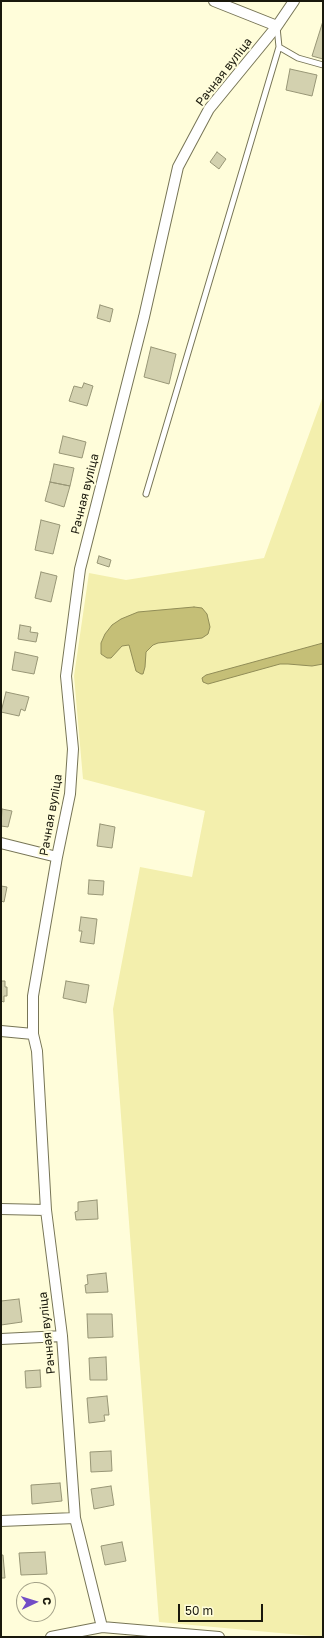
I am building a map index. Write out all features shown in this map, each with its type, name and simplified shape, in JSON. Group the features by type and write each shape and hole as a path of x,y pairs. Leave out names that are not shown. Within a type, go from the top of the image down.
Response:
{"street":[{"path":"214,1 277,26"},
{"name":"Рачная вуліца","path":"102,1627 75,1518 62,1336 46,1210 37,1051 33,1034 33,996 57,857 70,794 73,750 66,676 80,569 144,317 178,167 209,109 277,26 294,1"},
{"path":"1,843 57,857"},
{"path":"1,1031 33,1034"},
{"path":"1,1208 46,1210"},
{"path":"1,1339 62,1336"},
{"path":"1,1521 75,1518"},
{"path":"53,1637 102,1627 219,1637"}],"lane":[{"path":"146,494 279,47 277,26"},
{"path":"279,47 298,58 323,64"}],"shaded area":[{"path":"323,396 323,1637 159,1622 113,1009 140,867 192,877 205,811 83,779 74,676 89,573 126,580 264,558"},
{"path":"194,607 202,608 207,614 210,627 208,634 202,638 158,643 153,645 146,652 143,674 136,671 129,645 122,646 111,658 107,658 101,654 101,643 105,634 112,625 121,619 138,612"},
{"path":"323,643 323,664 312,666 280,664 208,684 203,682 202,678 206,675"}],"building":[{"path":"323,21 323,59 312,56"},
{"path":"290,69 317,75 312,96 286,90"},
{"path":"217,152 226,159 219,169 210,162"},
{"path":"100,305 113,309 110,322 97,318"},
{"path":"151,347 176,354 169,384 144,377"},
{"path":"84,383 93,386 87,406 69,401 74,386 82,388"},
{"path":"63,436 86,442 82,458 59,453"},
{"path":"54,464 74,468 70,486 50,482"},
{"path":"50,482 70,486 64,507 45,501"},
{"path":"41,520 60,525 53,554 35,550"},
{"path":"99,556 111,560 109,567 97,563"},
{"path":"41,572 57,576 51,602 35,598"},
{"path":"20,625 31,627 30,632 38,633 36,642 18,639"},
{"path":"15,652 38,657 34,674 12,670"},
{"path":"6,692 29,697 25,711 21,709 19,716 1,712"},
{"path":"2,809 12,811 8,827 1,826"},
{"path":"100,824 115,827 112,848 97,846"},
{"path":"89,880 104,881 103,895 88,894"},
{"path":"1,886 7,887 4,902 1,901"},
{"path":"81,917 97,919 94,944 80,942 82,931 79,931"},
{"path":"1,981 5,981 5,987 7,987 7,996 4,996 4,1002 1,1001"},
{"path":"66,981 89,985 86,1003 63,998"},
{"path":"97,1200 98,1219 76,1220 75,1212 78,1211 78,1202"},
{"path":"106,1273 108,1292 86,1293 85,1285 88,1284 87,1275"},
{"path":"19,1299 22,1322 1,1325 1,1301"},
{"path":"87,1314 112,1314 113,1337 88,1338"},
{"path":"106,1357 107,1380 90,1380 89,1358"},
{"path":"40,1370 41,1387 26,1388 25,1371"},
{"path":"107,1396 109,1415 104,1415 105,1421 89,1423 87,1398"},
{"path":"111,1451 112,1471 91,1472 90,1452"},
{"path":"60,1483 62,1501 32,1504 31,1485"},
{"path":"111,1486 114,1505 94,1509 91,1489"},
{"path":"122,1542 126,1561 105,1565 101,1546"},
{"path":"45,1552 47,1574 21,1575 19,1553"},
{"path":"1,1555 3,1555 5,1578 1,1578"}]}
